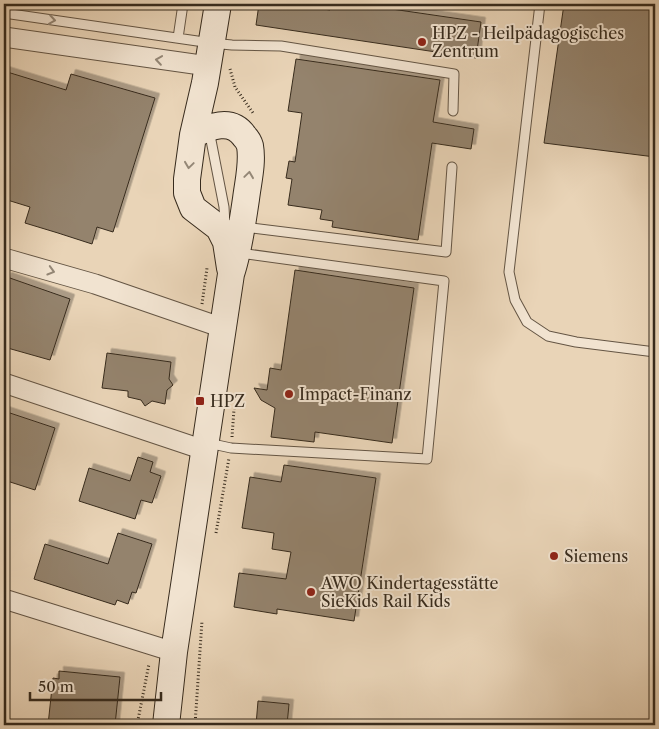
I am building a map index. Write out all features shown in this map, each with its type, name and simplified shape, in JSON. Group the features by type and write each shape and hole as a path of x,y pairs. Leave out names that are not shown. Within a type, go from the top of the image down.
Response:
{"main road":[{"path":"218,4 208,64 212,109 208,129 187,179 187,193 193,208 219,228 234,236"},
{"path":"166,725 164,649 205,446 211,324 251,163 250,144 242,133 233,127 208,129"}],"street":[{"path":"4,37 208,64"},
{"path":"4,258 95,284 211,324"},
{"path":"4,383 205,446"},
{"path":"4,599 164,649"}],"lane":[{"path":"178,38 183,4"},
{"path":"540,4 509,272 514,300 527,322 548,336 576,342 655,352"},
{"path":"4,13 178,38 208,64 232,45 281,46 454,74 453,111"},
{"path":"208,129 234,236"},
{"path":"234,236 446,252 452,167"},
{"path":"205,446 427,459 444,281 234,236"}],"path":[{"path":"207,263 211,324"},
{"path":"137,725 164,649"}],"building":[{"name":"HPZ - Heilpädagogisches Zentrum","path":"259,4 288,4 330,10 331,4 379,4 378,7 481,22 476,58 256,25"},
{"path":"564,4 655,4 655,157 544,143"},
{"path":"296,59 440,80 433,122 474,129 471,149 432,143 418,240 332,227 333,221 320,219 322,210 288,205 292,179 286,178 289,161 295,162 302,113 288,111"},
{"path":"4,71 66,90 71,74 155,98 113,232 97,227 92,244 25,223 30,207 4,199"},
{"path":"295,270 414,288 392,443 315,432 314,442 271,437 275,408 261,400 254,388 267,390 270,368 281,370"},
{"path":"7,277 70,299 50,360 4,347 4,287"},
{"path":"107,353 171,362 169,379 173,385 167,390 165,404 152,401 145,406 141,400 128,397 128,391 102,388"},
{"path":"4,411 55,428 35,490 4,480"},
{"path":"138,457 153,462 150,472 161,476 152,503 141,500 135,519 79,501 89,468 130,481"},
{"path":"284,465 376,478 354,621 277,609 277,614 234,607 239,573 286,579 291,552 272,549 274,533 242,528 250,477 281,482"},
{"path":"118,533 152,544 136,593 132,592 128,604 117,600 115,605 34,579 45,544 108,564"},
{"path":"59,671 120,677 115,725 48,725 53,678 59,679"},
{"path":"258,701 289,704 287,725 256,725"}],"place":[{"name":"HPZ - Heilpädagogisches Zentrum","path":"422,42"},
{"name":"Impact-Finanz","path":"289,394"},
{"name":"HPZ","path":"200,401"},
{"name":"Siemens","path":"554,556"},
{"name":"AWO Kindertagesstätte SieKids Rail Kids","path":"311,592"}]}
